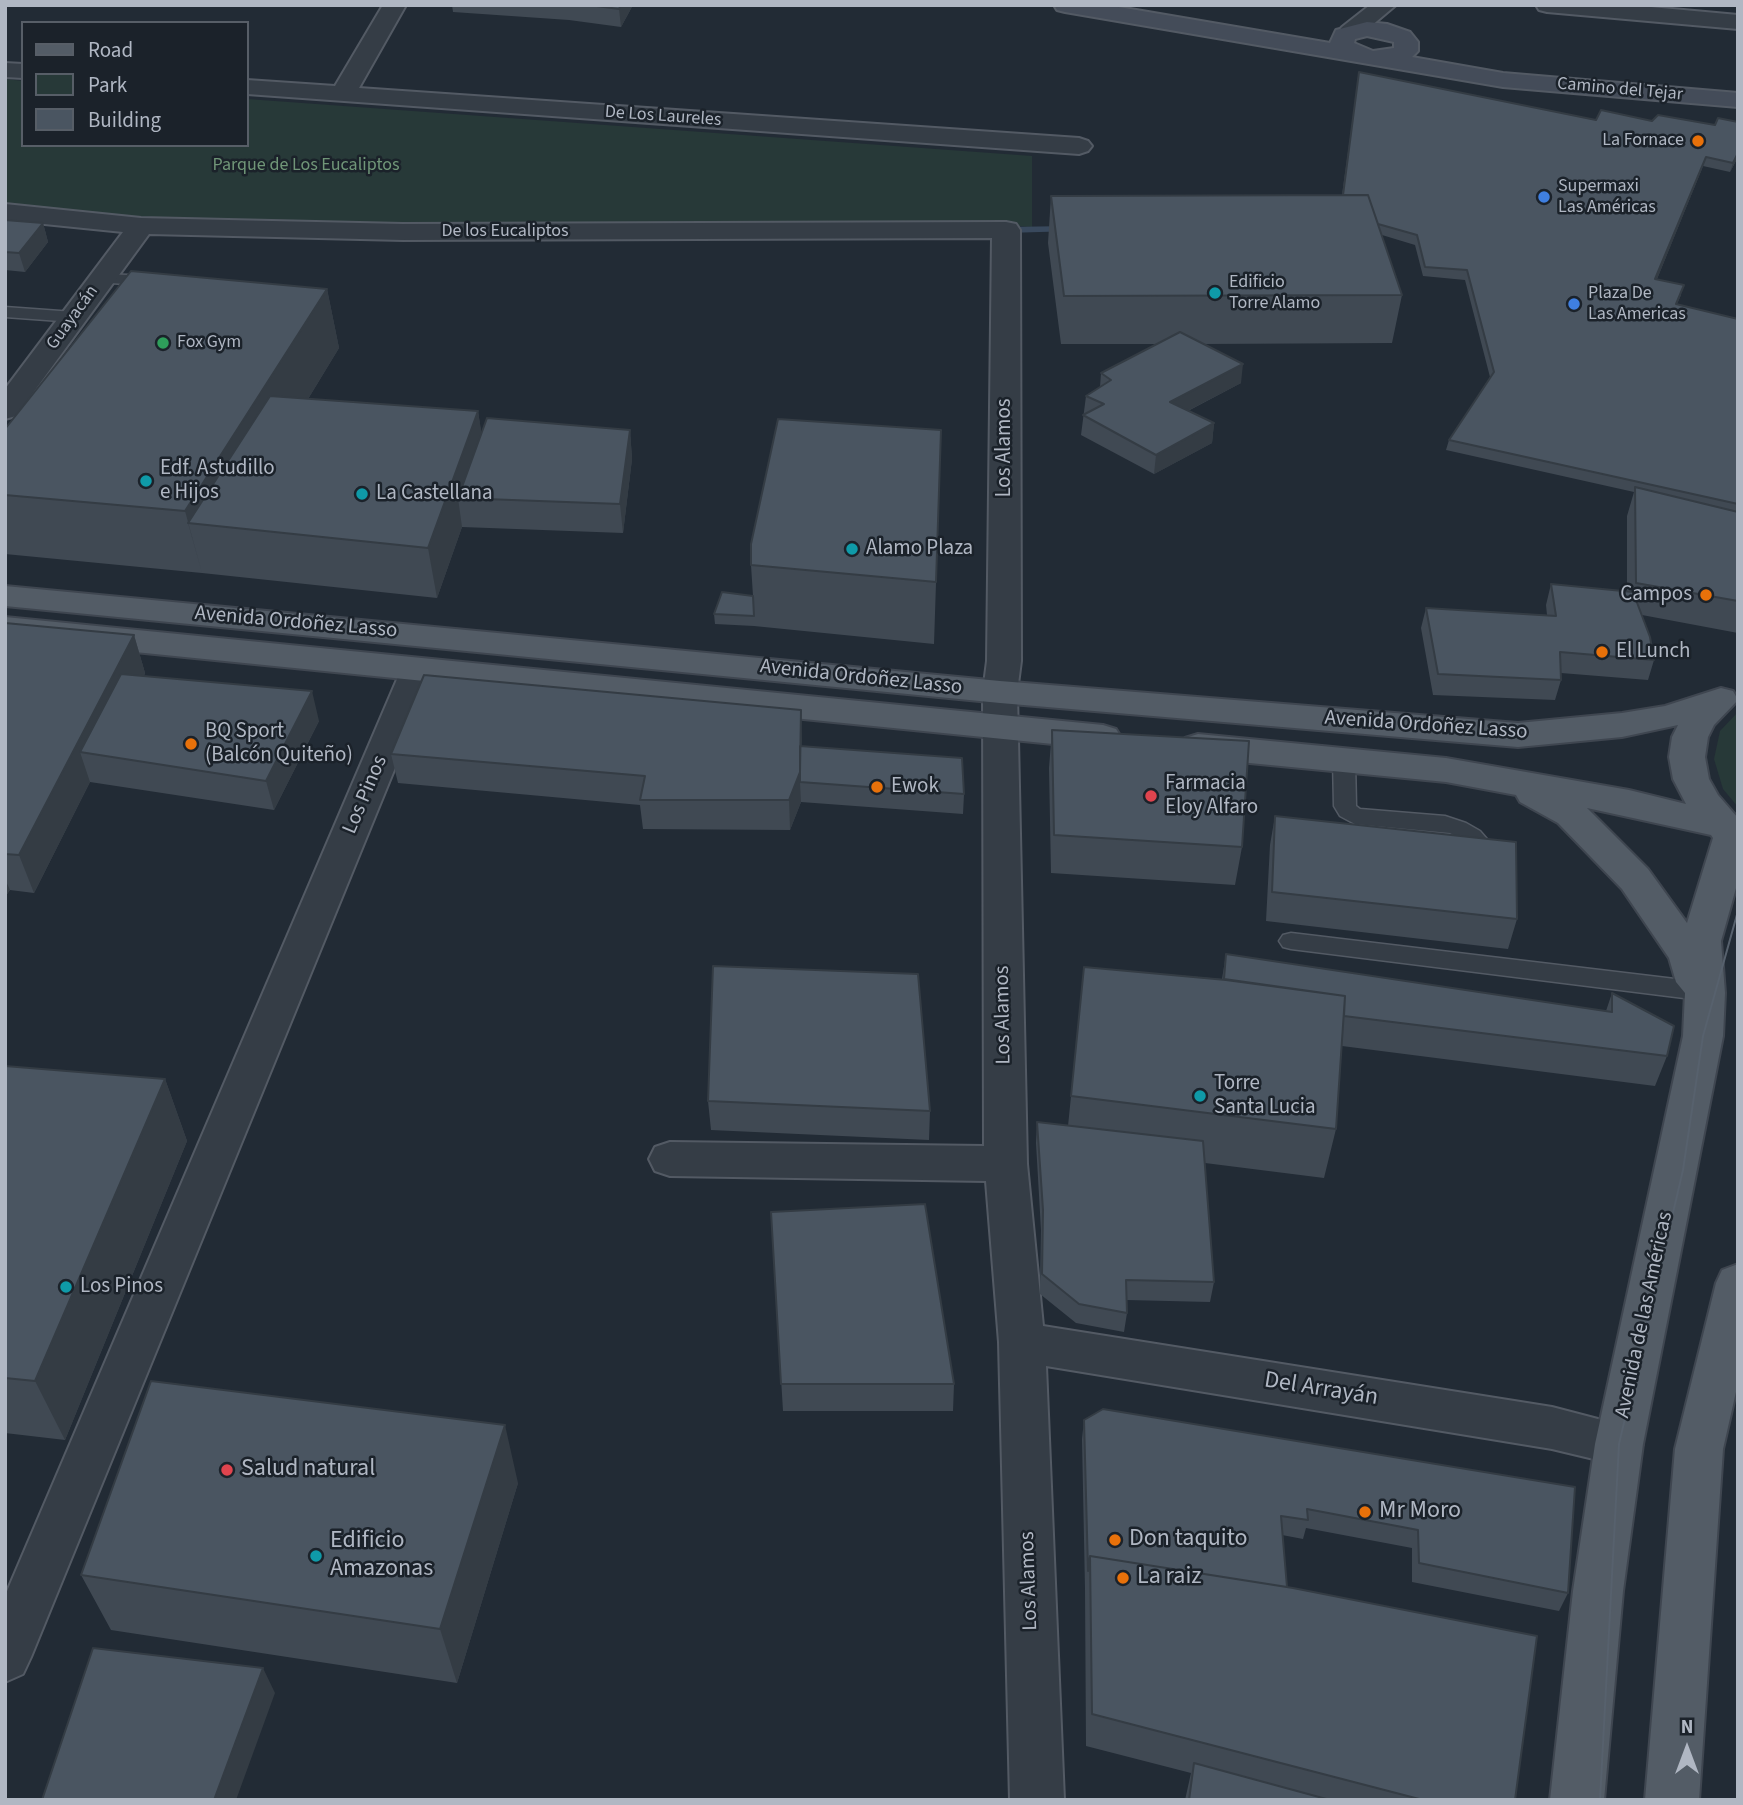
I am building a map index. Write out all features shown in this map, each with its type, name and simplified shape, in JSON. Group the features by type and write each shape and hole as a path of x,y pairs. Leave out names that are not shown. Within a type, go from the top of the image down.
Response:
{"main road":[{"name":"Avenida Ordoñez Lasso","path":"5,596 1001,709 1152,742 1446,769 1629,803 1730,833"},
{"name":"Avenida Ordoñez Lasso","path":"5,628 418,670 1001,709 1346,721 1518,735 1622,725 1666,717 1726,696"},
{"path":"1726,696 1699,718 1690,737 1687,757 1691,779 1697,791 1730,833"},
{"path":"1344,760 1346,721"},
{"path":"1516,783 1570,814 1635,879 1688,955 1700,991 1703,1036"},
{"name":"Avenida de las Américas","path":"1577,1800 1598,1591 1619,1444 1703,1036 1705,993 1701,941 1730,833"},
{"path":"1672,1800 1699,1450 1738,1283"}],"street":[{"path":"343,94 395,5"},
{"name":"Camino del Tejar","path":"1065,5 1503,80 1738,100"},
{"path":"1385,5 1347,34 1342,45 1353,53 1368,57 1401,54 1406,51 1392,5"},
{"path":"1547,5 1738,22"},
{"name":"Camino del Tejar","path":"1248,37 1347,34 1377,30 1503,80"},
{"name":"De Los Laureles","path":"248,87 1079,146"},
{"name":"De los Eucaliptos","path":"5,212 141,226 403,232 1006,230"},
{"name":"Guayacán","path":"5,410 141,226"},
{"name":"Los Alamos","path":"1006,230 1004,661 1001,709 1006,1164 1022,1342 1037,1800"},
{"name":"Los Pinos","path":"5,1657 418,670"},
{"path":"670,1159 1006,1164"},
{"name":"Del Arrayán","path":"1022,1342 1552,1428 1619,1444"}],"lane":[{"path":"102,279 167,282"},
{"path":"5,312 74,317"},
{"path":"1344,760 1345,806 1348,811 1355,816 1445,824 1472,836 1485,852 1486,889"},
{"path":"1488,939 1489,964"},
{"path":"1291,941 1700,991"}],"green space":[{"name":"Parque de Los Eucaliptos","path":"5,79 21,81 21,147 248,147 248,99 1032,156 1032,227 989,224 141,229 5,213"},
{"path":"1738,712 1738,807 1723,789 1714,759 1720,731"}],"building":[{"path":"589,5 621,5 619,9"},
{"name":"Plaza De Las Americas","path":"1359,72 1596,120 1601,110 1652,121 1658,115 1715,125 1718,118 1738,122 1738,153 1733,163 1706,157 1655,279 1684,285 1676,304 1738,319 1738,504 1449,440 1494,372 1467,270 1425,267 1417,235 1378,224 1368,195 1343,195"},
{"path":"1368,195 1402,295 1064,296 1051,196"},
{"path":"5,220 43,223 19,253 5,252"},
{"path":"131,271 327,289 185,511 5,495 5,429"},
{"path":"1180,332 1243,364 1170,402 1214,423 1156,455 1083,415 1104,404 1086,396 1111,380 1101,373"},
{"path":"270,396 478,411 428,548 188,523"},
{"path":"487,418 630,430 620,504 458,498"},
{"path":"778,419 941,430 936,582 751,565 751,544"},
{"path":"1635,487 1738,512 1738,601 1636,583"},
{"path":"1551,584 1633,592 1650,637 1654,660 1560,652 1561,680 1438,674 1426,608 1556,616"},
{"path":"722,592 753,596 754,616 714,614"},
{"path":"5,623 134,635 19,855 5,854"},
{"path":"121,674 312,691 266,781 80,752"},
{"path":"424,675 801,710 800,772 789,800 640,800 645,776 391,754"},
{"path":"1052,730 1249,741 1242,847 1054,835"},
{"path":"800,746 962,758 964,794 800,782"},
{"path":"1275,816 1516,842 1517,919 1272,892"},
{"path":"1226,954 1612,1012 1612,993 1674,1026 1667,1056 1344,1016 1345,996 1224,979"},
{"path":"713,966 918,974 930,1111 708,1101"},
{"path":"1084,967 1226,980 1345,996 1336,1129 1071,1096"},
{"path":"5,1066 165,1079 35,1381 5,1378"},
{"path":"1037,1122 1203,1141 1214,1282 1126,1280 1127,1313 1079,1304 1042,1274 1043,1210"},
{"path":"925,1204 954,1384 781,1384 771,1212"},
{"name":"Edificio Amazonas","path":"151,1381 505,1425 440,1629 81,1575"},
{"path":"1103,1409 1575,1487 1568,1593 1419,1563 1418,1530 1307,1509 1308,1520 1281,1516 1287,1587 1090,1556 1088,1571 1084,1420"},
{"path":"1090,1556 1293,1588 1537,1636 1515,1800 1423,1800 1092,1714"},
{"path":"93,1648 263,1668 214,1800 42,1800"},
{"path":"1194,1763 1330,1800 1189,1800"}],"waterway":[{"name":"De los Eucaliptos","path":"1006,230 1070,229"}],"tram line":[{"path":"1600,1800 1619,1444 1683,1170 1703,1036 1738,911"}],"place":[{"name":"La Fornace","path":"1698,141"},
{"name":"Supermaxi Las Américas","path":"1544,197"},
{"name":"Edificio Torre Alamo","path":"1215,293"},
{"name":"Plaza De Las Americas","path":"1574,304"},
{"name":"Fox Gym","path":"163,343"},
{"name":"Edf. Astudillo e Hijos","path":"146,481"},
{"name":"La Castellana","path":"362,494"},
{"name":"Alamo Plaza","path":"852,549"},
{"name":"Campos","path":"1706,595"},
{"name":"El Lunch","path":"1602,652"},
{"name":"BQ Sport (Balcón Quiteño)","path":"191,744"},
{"name":"Ewok","path":"877,787"},
{"name":"Farmacia Eloy Alfaro","path":"1151,796"},
{"name":"Torre Santa Lucia","path":"1200,1096"},
{"name":"Los Pinos","path":"66,1287"},
{"name":"Salud natural","path":"227,1470"},
{"name":"Mr Moro","path":"1365,1512"},
{"name":"Don taquito","path":"1115,1540"},
{"name":"Edificio Amazonas","path":"316,1556"},
{"name":"La raiz","path":"1123,1578"}]}
